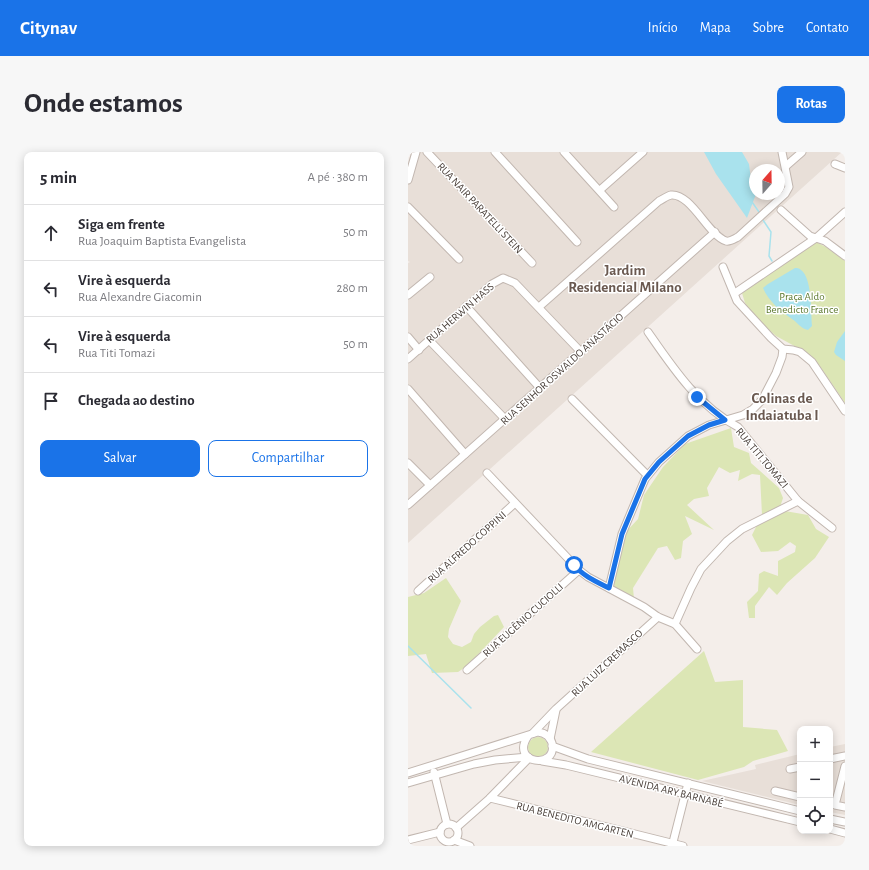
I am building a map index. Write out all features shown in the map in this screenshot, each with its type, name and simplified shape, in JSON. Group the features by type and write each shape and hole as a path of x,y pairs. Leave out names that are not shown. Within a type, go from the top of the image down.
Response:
{"street":[{"path":"408,180 416,152"},
{"name":"RUA NAIR PARATELLI STEIN","path":"427,152 532,263"},
{"path":"495,152 577,242"},
{"path":"600,190 643,152"},
{"path":"581,352 539,307 660,201 671,195 684,198 715,232 727,241 734,239 785,194 789,187 782,152"},
{"path":"786,166 802,152"},
{"path":"566,153 614,207"},
{"path":"835,164 845,168"},
{"path":"408,206 459,259"},
{"path":"782,210 810,236 825,241 845,256"},
{"path":"735,293 816,238 845,212"},
{"name":"RUA SENHOR OSWALDO ANASTÁCIO","path":"408,505 715,232"},
{"path":"723,267 737,301 770,338 783,349 800,352 812,362 845,411"},
{"path":"408,295 430,277"},
{"name":"RUA HERWIN HASS","path":"408,359 466,306 492,284 503,278 516,283 539,307"},
{"path":"466,306 540,388"},
{"name":"RUA TITI TOMAZI","path":"648,332 678,374 697,397 725,420 738,427 798,501 832,528"},
{"path":"408,337 418,350"},
{"path":"429,340 505,419"},
{"path":"609,588 622,534 647,475 688,436 709,425 743,415 753,409 762,400 776,373 782,357 783,349"},
{"path":"408,389 465,454"},
{"path":"572,399 647,475"},
{"path":"408,463 430,485"},
{"path":"487,473 579,570 644,607 658,617 675,624 697,649"},
{"path":"675,624 691,588 702,569 727,541 742,529 798,501"},
{"name":"RUA ALFREDO COPPINI","path":"418,591 515,503"},
{"name":"RUA EUGÊNIO CUCIOLLI","path":"467,670 579,570"},
{"name":"RUA LUIZ CREMASCO","path":"530,735 556,709 658,617"},
{"path":"542,761 547,758 551,752 556,709"},
{"name":"AVENIDA ARY BARNABÉ","path":"530,735 543,733 551,743 588,759 797,810"},
{"path":"456,828 490,798 528,758 523,747 524,741 530,735"},
{"path":"408,773 530,735"},
{"path":"833,758 845,756"},
{"name":"AVENIDA ARY BARNABÉ","path":"408,783 474,764 505,759 528,758 535,761 542,761 797,821"},
{"path":"505,759 514,766 515,773"},
{"path":"432,766 447,824"},
{"path":"833,801 845,766"},
{"path":"790,769 797,768"},
{"path":"672,845 688,783"},
{"path":"775,791 797,796"},
{"name":"RUA BENEDITO AMGARTEN","path":"490,798 672,845 683,846"},
{"path":"833,804 845,807"},
{"path":"833,820 845,822"},
{"path":"447,824 456,828 458,834 454,840 446,844 440,832 442,827 447,824"},
{"path":"833,831 845,833"},
{"path":"408,840 440,832"},
{"path":"454,840 470,846"}],"shaded area":[{"name":"Jardim Residencial Milano","path":"411,152 842,152 408,543 408,263 410,262 408,261 408,164"},
{"path":"845,744 845,815 833,813 833,746"},
{"path":"797,755 797,804 702,781 756,769 755,765"}],"green space":[{"name":"Praça Aldo Benedicto France","path":"814,241 826,247 845,261 845,403 819,365 800,349 776,336 756,318 745,303 742,293"},
{"path":"731,428 734,447 749,453 751,463 779,488 783,498 779,510 808,515 816,529 829,537 815,558 787,583 777,595 769,587 755,606 755,618 749,618 747,602 758,591 759,574 764,571 778,576 778,561 795,552 796,546 790,542 778,551 761,552 752,535 762,515 760,475 752,474 738,481 740,470 730,473 719,467 707,488 709,496 694,499 687,505 714,530 685,516 692,534 683,541 681,558 675,560 667,546 658,548 633,588 634,599 621,600 612,588 625,533 638,519 644,495 663,467 685,444"},
{"path":"446,578 461,601 449,629 448,637 453,644 462,647 471,642 474,634 480,627 494,616 498,615 504,627 467,666 458,672 432,673 426,654 408,656 408,597 424,593"},
{"path":"704,651 715,682 743,680 743,727 777,730 788,751 753,761 744,767 698,780 591,752"},
{"path":"538,737 545,740 548,747 545,754 538,757 531,754 528,747 531,740"}],"water":[{"path":"704,152 742,152 749,164 749,200 754,200 747,218 716,174"},
{"path":"795,268 800,269 805,274 809,287 812,326 808,330 801,327 775,305 765,293 763,288"},
{"path":"845,331 845,361 834,352 837,342"}],"waterway":[{"path":"752,202 759,212"},
{"path":"763,220 771,232 769,256 772,261"},
{"path":"408,646 471,708"}],"district":[{"name":"Jardim Residencial Milano","path":"625,278"},
{"name":"Colinas de Indaiatuba I","path":"782,406"}],"route":[{"path":"574,565 588,577 609,588 622,534 645,479 659,462 688,436 709,425 725,420 697,397"}]}
